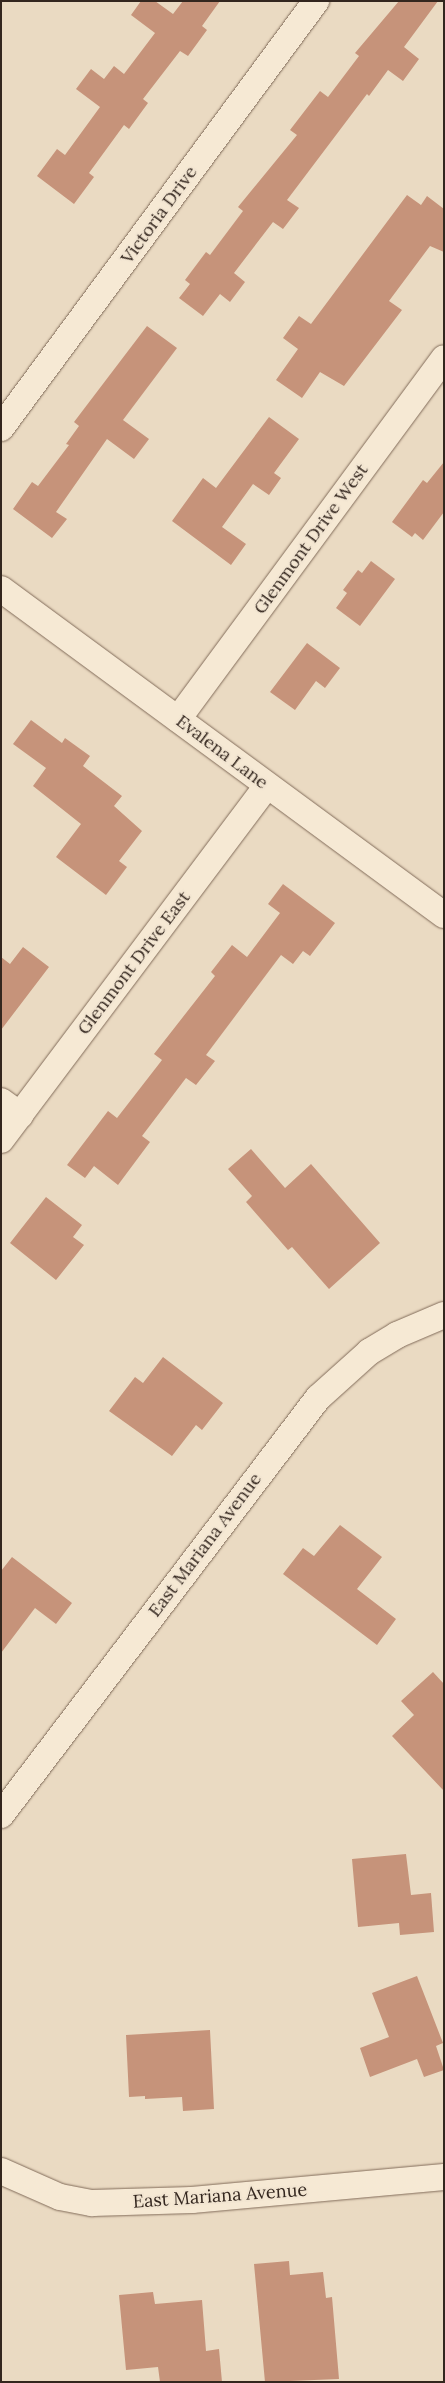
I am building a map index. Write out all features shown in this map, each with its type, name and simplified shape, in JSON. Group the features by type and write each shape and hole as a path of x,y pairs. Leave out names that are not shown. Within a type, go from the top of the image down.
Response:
{"street":[{"name":"Victoria Drive","path":"1,428 316,1"},
{"name":"Glenmont Drive West","path":"178,719 444,358"},
{"name":"Evalena Lane","path":"1,589 444,915"},
{"name":"Glenmont Drive East","path":"1,1140 11,1108 267,786"},
{"name":"East Mariana Avenue","path":"1,1814 318,1398 369,1352 397,1335 444,1315"},
{"name":"East Mariana Avenue","path":"1,2171 60,2197 92,2202 192,2200 444,2177"}],"building":[{"path":"141,1 155,1 173,14 183,1 220,1 202,26 207,30 188,56 180,51 143,99 148,103 129,129 124,125 89,173 94,177 74,204 37,176 57,149 65,155 100,107 76,89 91,69 104,79 114,66 124,74 155,33 131,15"},
{"path":"399,1 438,1 404,47 419,59 403,81 388,70 369,96 367,94 287,200 299,208 283,229 273,222 234,273 245,282 230,302 220,294 203,316 179,298 190,284 185,280 206,252 210,255 243,211 238,207 297,135 290,130 320,91 328,97 359,56 355,53"},
{"path":"407,195 421,205 427,196 444,209 444,252 430,246 389,301 402,310 344,386 320,372 302,398 276,380 298,349 283,338 299,316 311,324"},
{"path":"147,326 177,348 123,420 149,439 134,459 107,439 56,512 67,519 52,538 13,509 32,482 38,486 69,445 66,444 79,426 74,422"},
{"path":"269,417 299,439 274,473 281,478 269,495 253,484 222,527 246,544 231,565 172,521 203,478 216,488"},
{"path":"444,462 444,512 423,540 415,533 412,537 392,522 423,480 427,483"},
{"path":"371,561 395,579 360,626 336,608 347,593 343,590 358,570 362,573"},
{"path":"307,643 340,668 325,688 316,681 295,710 270,692"},
{"path":"31,720 62,743 65,738 90,756 83,766 122,796 114,806 142,831 119,861 127,867 106,895 56,857 81,824 33,786 46,768 13,744"},
{"path":"283,884 335,923 310,956 303,951 293,964 281,955 206,1055 215,1061 196,1085 186,1078 142,1136 150,1142 118,1185 94,1166 85,1178 67,1165 108,1111 117,1118 162,1060 154,1054 215,976 211,972 232,945 247,957 280,913 268,904"},
{"path":"23,947 49,967 1,1030 1,957 10,964"},
{"path":"251,1149 285,1188 311,1164 380,1243 329,1289 292,1247 288,1250 246,1202 252,1196 228,1169"},
{"path":"46,1197 82,1225 73,1237 84,1245 56,1280 10,1243"},
{"path":"163,1357 223,1403 202,1430 196,1425 172,1456 109,1411 135,1377 143,1383"},
{"path":"340,1525 382,1557 357,1589 396,1619 377,1645 283,1574 303,1548 314,1556"},
{"path":"12,1557 72,1603 56,1624 35,1608 1,1653 1,1571"},
{"path":"433,1672 444,1684 444,1791 392,1736 414,1715 401,1701"},
{"path":"406,1854 411,1895 431,1893 434,1932 400,1935 399,1923 358,1927 352,1859"},
{"path":"417,1976 443,2043 436,2046 444,2070 424,2077 417,2059 370,2077 360,2048 389,2037 372,1993"},
{"path":"210,2030 214,2109 183,2111 182,2097 145,2099 145,2096 129,2097 126,2035"},
{"path":"289,2261 290,2275 323,2272 326,2298 332,2297 339,2379 265,2382 254,2264"},
{"path":"153,2292 155,2304 202,2300 206,2351 219,2349 222,2382 160,2382 158,2367 126,2370 119,2295"}]}
